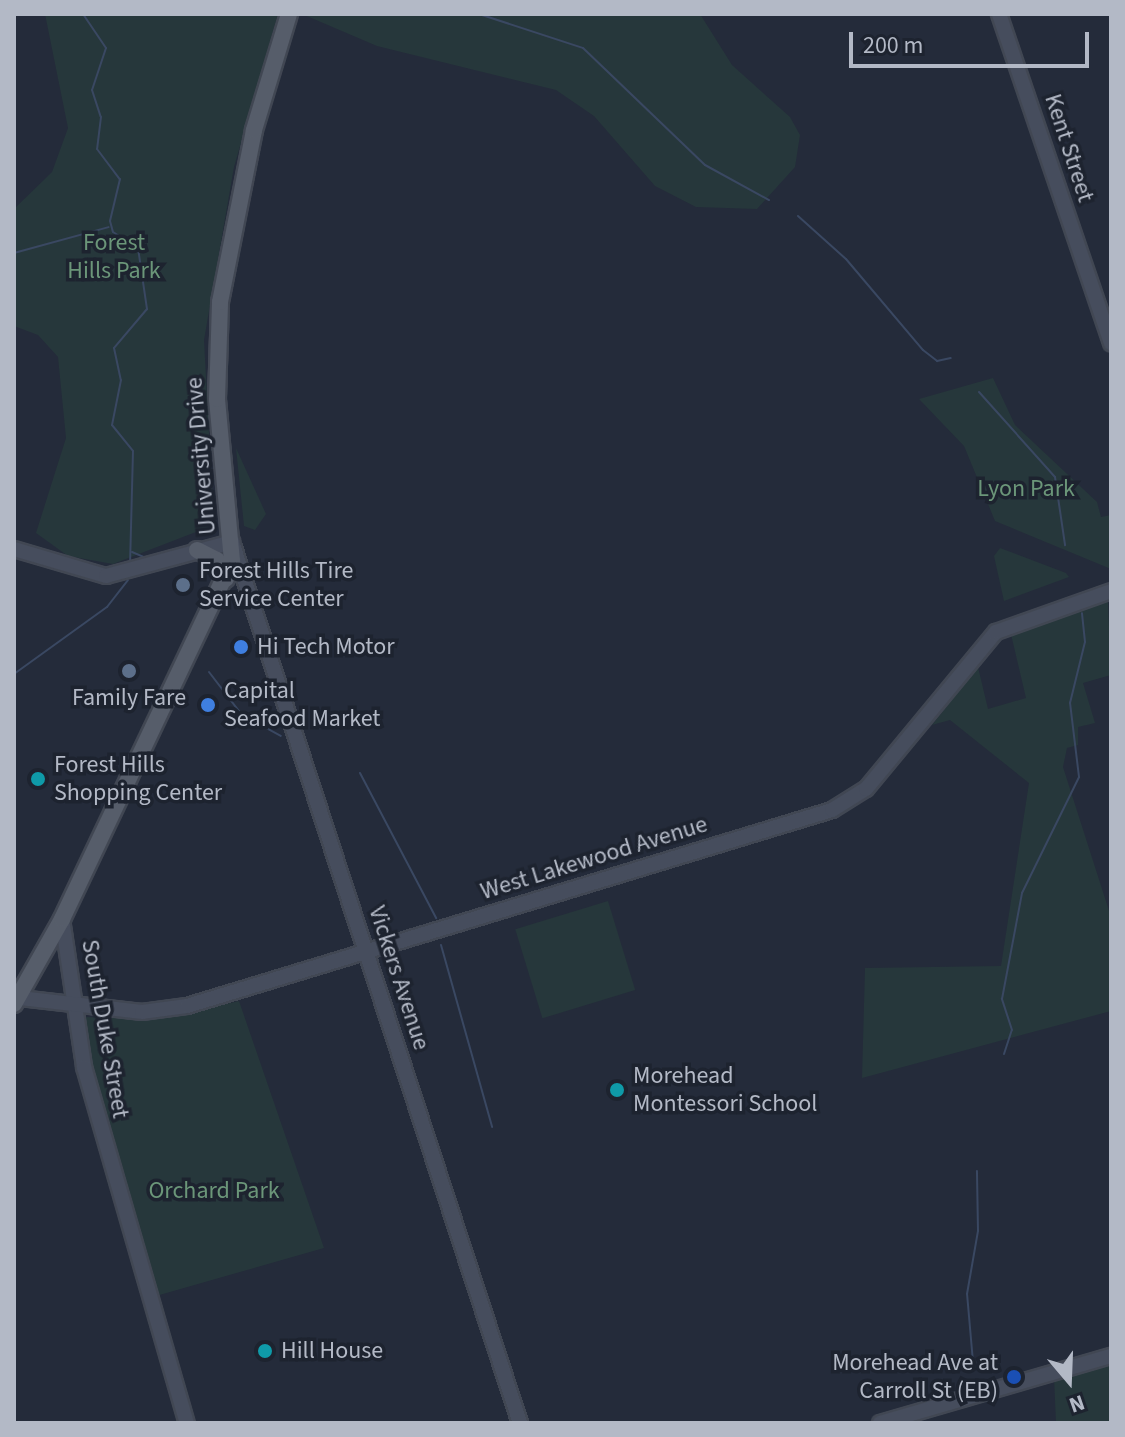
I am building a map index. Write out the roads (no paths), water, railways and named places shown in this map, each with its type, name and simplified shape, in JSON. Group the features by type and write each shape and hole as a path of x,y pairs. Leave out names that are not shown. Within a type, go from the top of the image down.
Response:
{"main road":[{"name":"University Drive","path":"17,1001 62,919 226,579 233,545 217,399 219,310 254,130 289,14"},
{"path":"197,550 217,560 226,579"}],"street":[{"name":"Kent Street","path":"999,14 1111,343"},
{"path":"21,550 106,576 197,550 233,545"},
{"name":"Vickers Avenue","path":"233,545 520,1423"},
{"name":"West Lakewood Avenue","path":"17,1001 176,1009 367,953 848,803 996,632 1111,591"},
{"name":"South Duke Street","path":"62,919 97,1117 187,1423"},
{"path":"880,1423 1111,1356"}],"waterway":[{"path":"83,14 106,48 92,90 101,117 97,149 120,179 110,221 113,232 138,248 147,309 114,348 121,380 112,425 133,451 130,562"},
{"path":"479,14 583,48 705,165 769,200"},
{"path":"798,216 846,259 923,350 937,361 951,358"},
{"path":"14,253 109,227"},
{"path":"979,392 1055,477 1065,545"},
{"path":"132,552 146,558"},
{"path":"14,674 107,607 128,580"},
{"path":"1004,1054 1012,1030 1002,999 1022,893 1079,777 1070,703 1085,642 1082,613"},
{"path":"209,672 242,715 281,736"},
{"path":"360,773 436,918"},
{"path":"441,945 492,1127"},
{"path":"973,1362 967,1294 978,1231 977,1171"}],"place":[{"name":"Forest Hills Tire Service Center","path":"183,585"},
{"name":"Hi Tech Motor","path":"241,647"},
{"name":"Family Fare","path":"129,671"},
{"name":"Capital Seafood Market","path":"208,705"},
{"name":"Forest Hills Shopping Center","path":"38,779"},
{"name":"Morehead Montessori School","path":"617,1090"},
{"name":"Hill House","path":"265,1351"},
{"name":"Morehead Ave at Carroll St (EB)","path":"1014,1377"}],"park label":[{"name":"Forest Hills Park","path":"114,257"},
{"name":"Lyon Park","path":"1026,489"},
{"name":"Orchard Park","path":"214,1191"}]}
